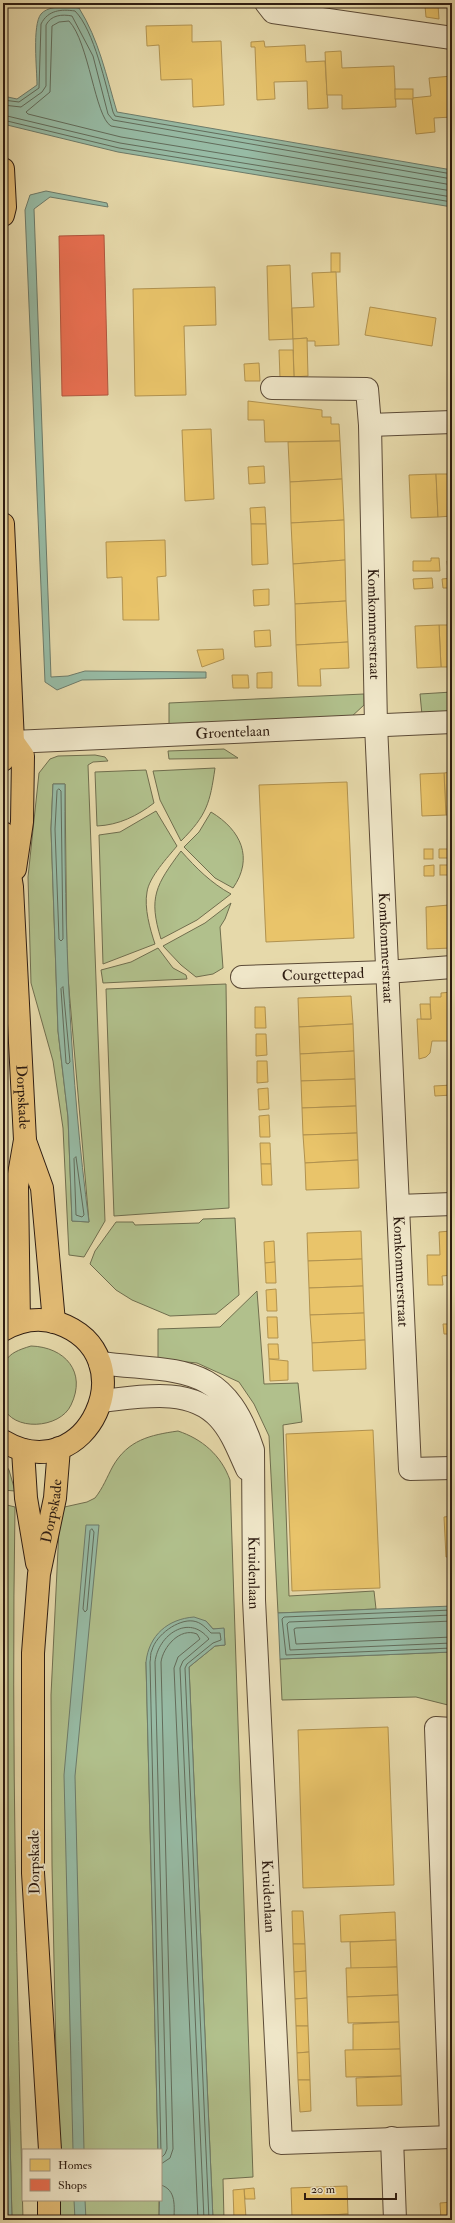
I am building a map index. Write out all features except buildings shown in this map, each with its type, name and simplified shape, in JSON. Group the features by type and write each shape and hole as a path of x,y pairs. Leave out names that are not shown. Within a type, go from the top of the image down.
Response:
{"main road":[{"path":"3,169 5,207 3,216"},
{"name":"Dorpskade","path":"3,524 8,751 23,756 22,822 12,887"},
{"name":"Dorpskade","path":"3,833 12,887 25,1140 17,1186 11,1326"},
{"name":"Dorpskade","path":"25,1140 42,1188 54,1322"},
{"path":"3,1441 23,1450 35,1452 59,1448 82,1435 94,1419 102,1401 104,1388 100,1363 86,1341 66,1326 54,1322 36,1320 11,1326"},
{"name":"Dorpskade","path":"50,2149 33,1873 33,1653 39,1574 55,1498 59,1448"},
{"name":"Dorpskade","path":"23,1450 26,1498 39,1574"},
{"path":"49,2201 49,2220"}],"street":[{"path":"266,3 273,12 452,38"},
{"name":"Komkommerstraat","path":"272,388 367,390 370,425 376,725 410,1470 452,1468"},
{"path":"370,425 452,422"},
{"name":"Groentelaan","path":"8,751 376,725 452,722"},
{"name":"Courgettepad","path":"242,977 387,972 452,967"},
{"path":"398,1206 452,1204"},
{"name":"Kruidenlaan","path":"100,1363 145,1369 179,1370 203,1379 222,1393 235,1408 245,1427 253,1450 254,1600 281,2143 452,2137"},
{"name":"Kruidenlaan","path":"102,1401 146,1396 183,1398 200,1403 220,1418 235,1444 252,1479"},
{"path":"444,1729 452,2137"},
{"path":"392,2138 395,2220"}],"shaded area":[{"path":"452,692 452,713 422,715 420,694"},
{"path":"364,694 364,705 350,718 169,724 169,703"},
{"path":"224,749 238,758 169,759 168,751"},
{"path":"95,755 105,757 108,761 93,762 88,765 105,1221 84,1257 69,1255 63,1128 53,1061 31,983 28,877 39,773 50,759 58,756","holes":["53,784 65,784 67,966 89,1222 72,1221 68,1117 58,1031 51,829"]},
{"path":"215,768 206,808 197,824 181,841 160,800 153,771"},
{"path":"146,770 154,803 141,812 120,822 97,826 95,772"},
{"path":"156,811 177,846 164,861 148,886 146,898 147,912 149,925 155,944 103,964 99,835 120,832"},
{"path":"211,812 230,827 237,836 241,846 243,866 233,888 215,878 184,847 199,832"},
{"path":"181,851 204,875 231,894 197,920 161,939 155,912 157,892 160,883"},
{"path":"231,903 225,919 220,927 223,968 213,974 196,977 181,965 163,946 205,923"},
{"path":"158,948 173,968 186,975 187,979 103,983 101,970 131,962"},
{"path":"226,984 229,1208 114,1216 106,989"},
{"path":"235,1218 239,1295 216,1314 170,1316 132,1300 116,1290 90,1264 95,1251 116,1222 133,1222 135,1225 199,1223 203,1219"},
{"path":"257,1291 264,1384 298,1383 302,1422 283,1425 289,1596 374,1591 376,1609 278,1613 269,1436 254,1404 239,1382 197,1363 158,1359 158,1329 220,1327"},
{"path":"31,1346 43,1347 63,1356 70,1364 74,1372 76,1382 75,1393 71,1405 65,1413 57,1419 47,1423 36,1424 16,1420 8,1414 2,1402 4,1370 7,1359 15,1352"},
{"path":"178,1431 203,1443 216,1456 230,1480 253,2177 223,2179 224,2220 213,2220 189,1667 215,1646 225,1645 224,1629 213,1629 206,1621 146,1662 158,2149 58,2149 52,1865 51,1695 60,1508 87,1502 95,1498 119,1457 126,1450 141,1440 158,1434"},
{"path":"3,1461 9,1470 15,1491 3,1490"},
{"path":"3,1504 15,1507 14,1774 23,2220 12,2220 3,1848"},
{"path":"452,1652 452,1706 416,1697 282,1700 280,1659"},
{"path":"59,2201 159,2201 159,2220 59,2220"}],"water":[{"path":"67,6 79,8 86,20 97,45 117,112 452,170 452,207 118,152 3,124 3,96 17,99 37,85 36,37 38,20 41,14 50,9"},
{"path":"46,191 107,203 108,207 50,197 34,209 51,677 68,676 85,671 206,672 206,678 82,680 57,690 45,682 25,210 30,195"},
{"path":"53,784 65,784 67,949 77,1113 89,1222 72,1221 68,1117 58,1031 51,829"},
{"path":"86,1525 99,1525 75,1776 84,2149 73,2149 64,1775"},
{"path":"452,1606 452,1652 280,1659 278,1613"},
{"path":"194,1617 206,1621 213,1629 224,1628 225,1645 215,1646 189,1667 213,2220 159,2220 160,2201 162,2201 162,2149 158,2149 146,1662 151,1644 161,1630 176,1621"},
{"path":"3,1848 12,2220 3,2220"},
{"path":"74,2201 85,2201 86,2220 75,2220"}]}
